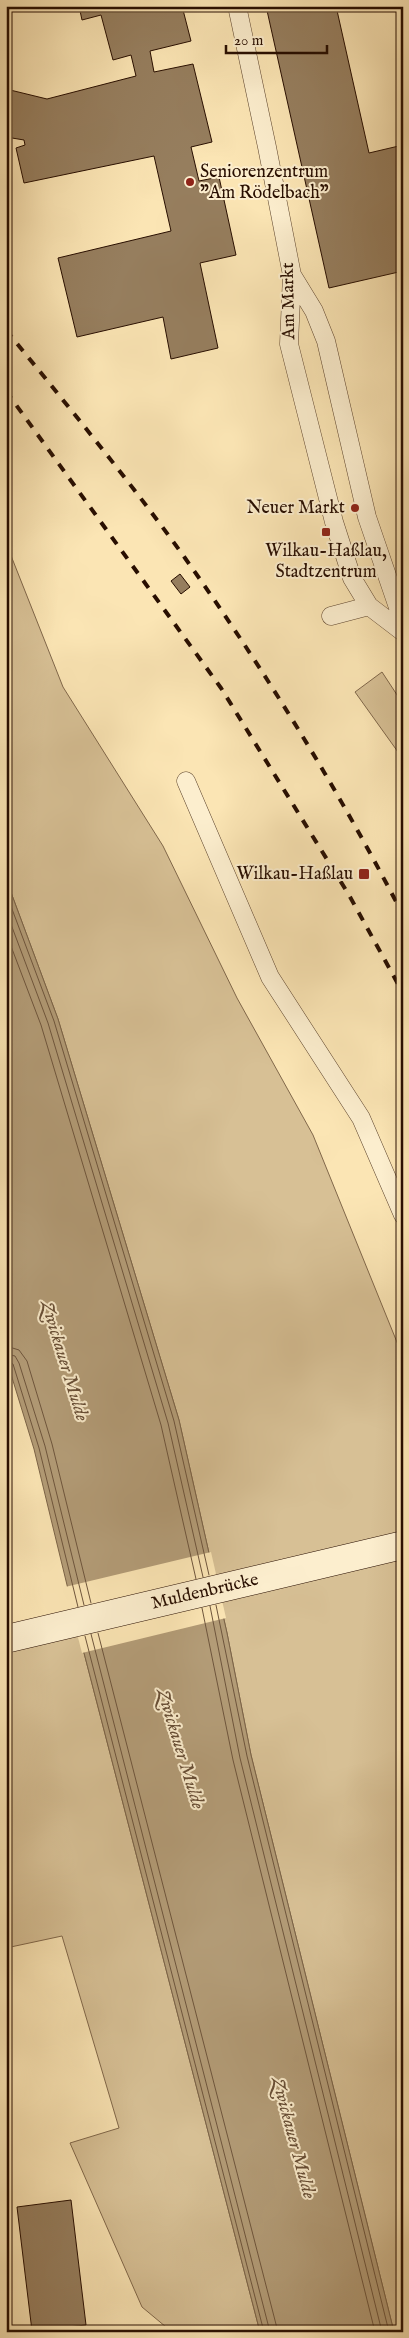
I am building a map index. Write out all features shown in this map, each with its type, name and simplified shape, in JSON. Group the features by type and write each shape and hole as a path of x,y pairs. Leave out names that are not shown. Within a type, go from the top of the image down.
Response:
{"main road":[{"name":"Muldenbrücke","path":"6,1639 403,1545"}],"lane":[{"name":"Am Markt","path":"237,6 292,275 289,344 334,522 352,578 369,606 403,632"},
{"path":"292,275 314,311 326,341 367,517 403,622"},
{"path":"331,616 369,606"},
{"path":"186,781 270,977 361,1118 403,1215"}],"shaded area":[{"path":"6,543 63,687 163,846 237,998 313,1135 403,1357 403,2332 394,2332 251,1755 227,1633 179,1420 58,1019 6,879"},
{"path":"382,672 403,704 403,759 355,692"},
{"path":"76,1622 260,2332 172,2332 142,2307 70,2143 119,2128 62,1936 6,1948 6,1639"}],"water":[{"name":"Zwickauer Mulde","path":"6,879 58,1019 179,1420 227,1633 251,1755 394,2332 260,2332 76,1622 34,1449 6,1358"}],"pier":[{"path":"211,1552 226,1618 82,1653 65,1587"}],"building":[{"name":"Seniorenzentrum \"Am Rödelbach\"","path":"79,6 182,6 191,41 150,51 154,72 193,64 212,142 191,147 199,181 219,177 236,255 200,263 218,348 171,359 163,317 77,337 58,258 171,231 154,156 24,183 16,148 25,145 24,140 6,137 6,89 47,99 136,76 131,55 113,60 101,15 82,20"},
{"path":"266,6 336,6 369,153 403,145 403,271 329,288"},
{"path":"180,574 190,587 181,594 171,581"},
{"path":"71,2200 86,2325 32,2331 17,2207"}],"railway":[{"path":"6,330 142,500 215,601 273,688 327,778 403,915"},
{"path":"6,391 221,688 349,895 403,993"}],"place":[{"name":"Seniorenzentrum \"Am Rödelbach\"","path":"190,182"},
{"name":"Neuer Markt","path":"355,508"},
{"name":"Wilkau-Haßlau, Stadtzentrum","path":"326,532"},
{"name":"Wilkau-Haßlau","path":"364,874"}]}
